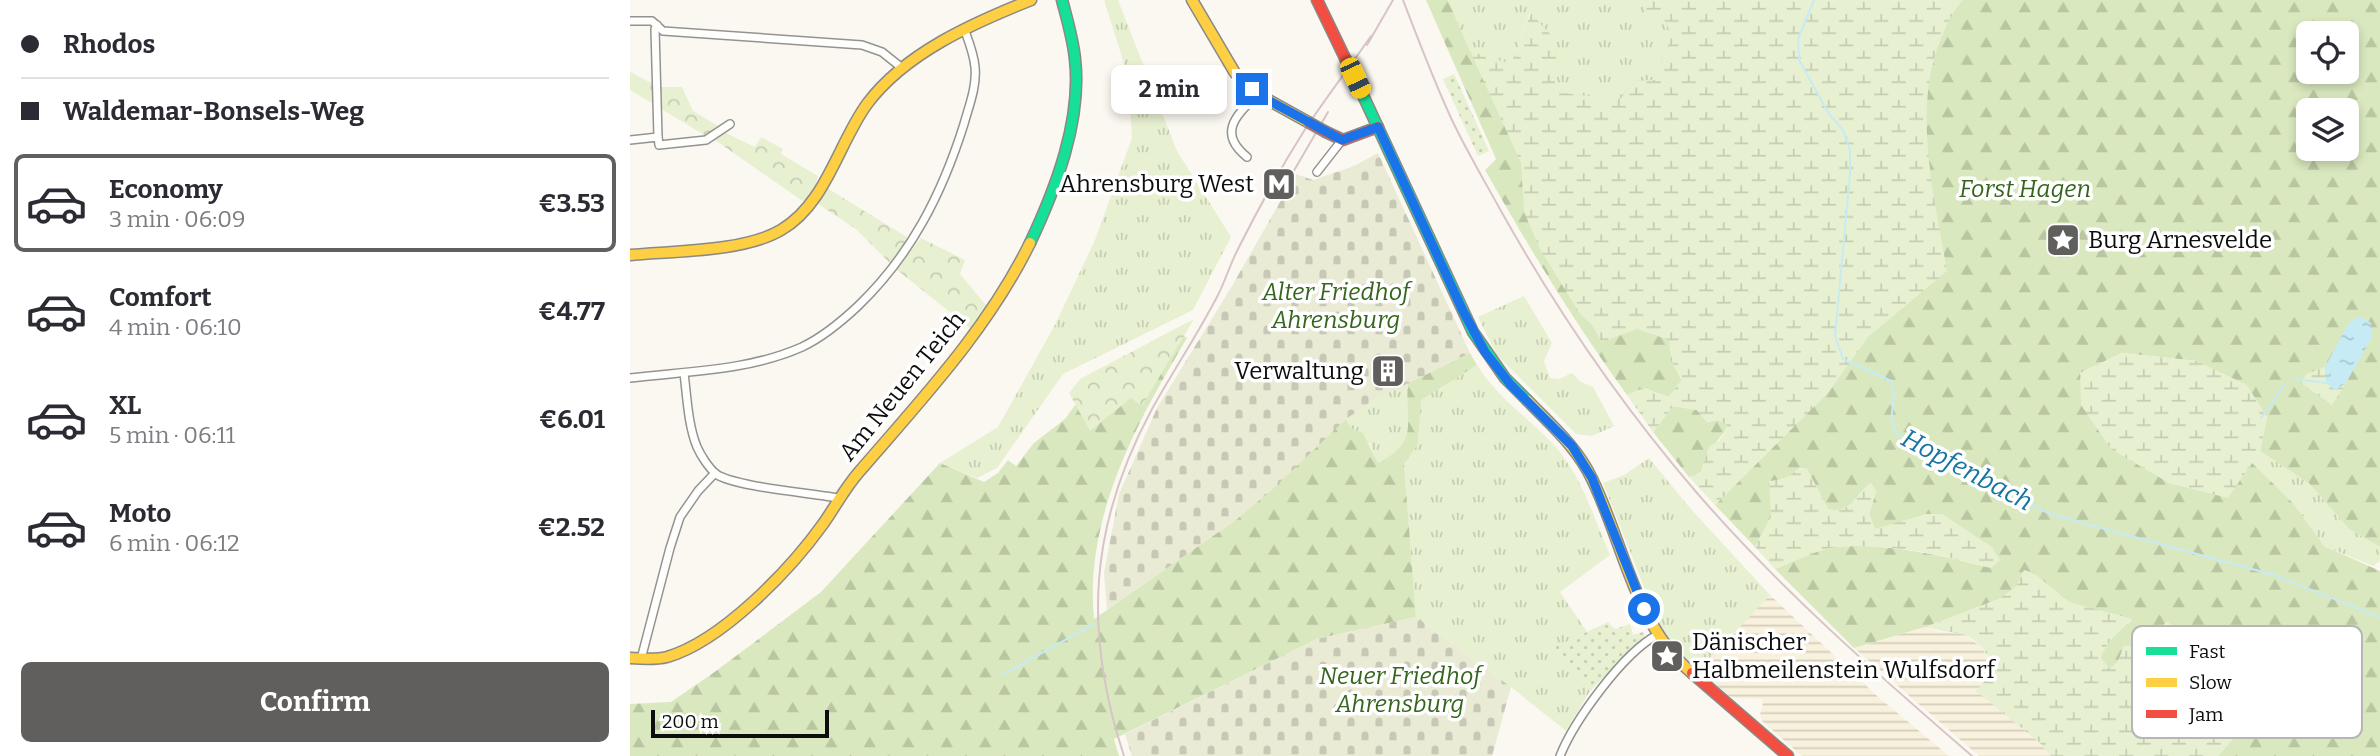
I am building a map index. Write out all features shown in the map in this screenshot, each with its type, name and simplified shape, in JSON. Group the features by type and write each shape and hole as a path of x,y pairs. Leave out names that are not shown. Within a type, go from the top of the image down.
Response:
{"street":[{"path":"630,255 740,243 772,234 797,219 880,88 902,68 965,31 1031,0"},
{"name":"Am Neuen Teich","path":"630,658 667,657 684,650 715,631 750,603 820,529 838,498 967,344 1013,273 1037,227 1065,144 1074,98 1076,68 1062,0"},
{"path":"1192,0 1230,67 1258,94 1342,140"},
{"path":"1317,0 1463,311 1485,352 1510,384 1572,446 1592,478 1657,635 1676,660 1788,756"},
{"path":"630,22 652,21 663,31 862,46 881,52 902,68"},
{"path":"657,26 659,145 700,142 711,138 730,124"},
{"path":"630,378 759,361 802,347 840,322 872,292 915,238 942,185 956,148 974,86 975,67 965,31"},
{"path":"1247,157 1235,143 1232,127 1236,116 1258,94"},
{"path":"1317,172 1342,140 1378,127"},
{"path":"630,141 658,137"},
{"path":"684,373 694,438 698,449 715,473 738,482 838,498"},
{"path":"642,659 680,517 715,473"},
{"path":"1560,756 1566,741 1602,690 1641,646 1657,635"}],"shaded area":[{"path":"1770,595 1876,695 1949,756 1802,756 1762,721 1762,699 1729,696 1699,670"},
{"path":"1928,626 1939,632 1964,634 1981,647 1996,668 1977,691 2039,742 2051,756 1979,756 1854,648"}],"green space":[{"path":"1104,0 1118,0 1177,151 1231,237 1193,310 1063,374 997,468 977,478 940,463 998,427 1055,325 1095,240 1132,138 1129,79"},
{"name":"Forst Hagen","path":"1426,0 1448,0 1470,51 1511,65 1531,13 1557,42 1556,67 1552,79 1565,93 1618,100 1634,81 1655,80 1672,35 1665,21 1647,14 1641,0 2380,0 2380,547 2349,529 2310,484 2260,451 2267,417 2197,361 2122,353 2080,373 2169,483 2228,497 2251,462 2293,503 2324,546 2380,571 2380,756 2218,756 2233,738 2362,738 2362,626 2173,626 2167,622 2162,626 2132,626 2132,647 2124,646 2118,662 2110,669 2100,658 2113,637 2132,620 2069,602 2037,577 2024,571 2016,587 1999,599 1928,626 1854,648 1775,569 1821,550 1855,546 1914,551 1991,568 1886,527 1875,529 1869,514 1876,492 1871,483 1848,507 1828,509 1807,469 1800,468 1780,480 1771,517 1755,547 1715,505 1827,393 1671,361 1682,380 1669,397 1644,388 1627,395 1518,228 1485,170 1496,159"},
{"path":"1448,0 1641,0 1647,14 1665,21 1672,35 1655,80 1634,81 1619,100 1565,93 1552,79 1556,67 1530,13 1511,65 1470,51"},
{"path":"1641,0 1963,0 1946,27 1935,56 1927,117 1931,179 1947,271 1868,337 1828,393 1715,505 1689,477 1701,472 1709,446 1719,441 1728,426 1718,420 1707,422 1697,410 1673,406 1653,432 1627,395 1643,388 1669,397 1682,379 1671,361 1669,340 1637,329 1602,342 1592,325 1580,314 1540,249 1524,212 1521,163 1470,51 1511,64 1531,13 1557,42 1556,67 1552,79 1565,93 1619,100 1634,81 1655,80 1672,35 1665,21 1647,14"},
{"path":"630,72 659,87 682,87 693,111 718,126 706,136 630,90"},
{"path":"1454,74 1489,151 1478,156 1443,79"},
{"path":"724,132 755,147 761,137 783,149 781,154 818,176 814,189 804,202 715,140"},
{"name":"Alter Friedhof Ahrensburg","path":"1378,153 1470,353 1374,400 1346,419 1273,489 1237,519 1107,610 1104,573 1119,494 1157,408 1232,286 1296,174 1313,180 1354,166"},
{"path":"827,188 910,239 890,263 856,229 818,204"},
{"path":"921,238 965,260 960,274 986,305 971,329 896,269"},
{"path":"1524,296 1552,343 1544,361 1550,378 1559,379 1572,373 1581,382 1593,387 1614,426 1592,436 1576,434 1497,355 1478,317"},
{"path":"1194,319 1142,406 1131,398 1090,431 1069,393 1080,379"},
{"path":"1179,333 1187,338 1133,437 1106,508 1097,544 1093,581 1094,619 1237,519 1346,419 1352,429 1363,433 1378,463 1391,455 1400,447 1408,430 1408,383 1470,353 1477,365 1421,400 1418,444 1404,464 1416,617 1317,639 1114,739 1119,756 630,756 630,704 671,702 821,592 940,463 984,482 998,473 1008,460 1016,466 1034,443 1065,419 1076,404"},
{"path":"2122,353 2197,361 2247,385 2267,417 2260,451 2228,498 2169,483 2111,449 2081,405 2080,373"},
{"path":"1477,365 1503,397 1563,456 1586,497 1610,555 1560,592 1587,632 1556,647 1590,691 1566,731 1416,617 1404,464 1418,444 1420,400"},
{"path":"2325,367 2326,383 2335,390 2346,383 2332,405 2301,383 2306,374"},
{"path":"1408,383 1406,438 1401,447 1378,464 1370,444 1352,429 1346,419 1374,400"},
{"path":"1673,406 1697,410 1707,422 1718,420 1728,426 1709,453 1701,472 1689,477 1653,432"},
{"path":"2260,451 2310,484 2349,529 2380,547 2380,561 2373,566 2324,546 2293,503 2251,462"},
{"path":"1649,458 1689,507 1770,595 1699,670 1676,650 1661,630 1603,483 1624,475"},
{"path":"1799,468 1807,469 1828,509 1847,507 1871,482 1876,492 1869,514 1875,529 1926,514 1942,514 1992,547 2000,560 1991,568 1914,551 1855,546 1821,550 1775,569 1755,547 1771,517 1769,481 1786,478"},
{"path":"2024,570 2034,573 2069,602 2132,619 2110,641 2100,658 2110,669 2118,662 2124,646 2132,647 2132,738 2233,738 2218,756 2051,756 2039,742 1976,691 1996,668 1982,647 1967,636 1928,626 1999,599 2016,587"},
{"name":"Neuer Friedhof Ahrensburg","path":"1416,617 1511,687 1492,756 1132,756 1125,734 1317,639"},
{"path":"1608,622 1615,629 1630,624 1633,635 1643,632 1645,636 1590,691 1555,647"}],"water":[{"path":"2360,316 2371,323 2372,337 2346,383 2335,390 2326,383 2325,367 2348,324"}],"waterway":[{"name":"Hopfenbach","path":"1814,0 1798,39 1799,60 1829,114 1843,130 1850,150 1835,336 1843,359 1891,381 1894,399 1892,419 1897,432 1904,439 2050,514 2274,575 2380,617"},
{"path":"2295,379 2326,383"},
{"path":"2261,418 2285,384"},
{"path":"1002,675 1094,624"}],"railway":[{"path":"1367,45 1393,0"},
{"path":"1403,0 1432,74 1469,153 1545,285 1617,392 1669,460 1761,563 1865,662 1972,756"},
{"path":"1124,756 1102,666 1098,622 1099,580 1115,495 1131,452 1152,409 1221,290 1237,251 1269,190 1304,131 1371,36"},
{"path":"1281,193 1328,112"}],"traffic: fast":[{"path":"1030,243 1058,177 1075,106 1075,59 1062,0"},
{"path":"1354,76 1473,332 1505,378 1527,400"}],"traffic: slow":[{"path":"630,255 728,247 748,243 781,230 809,205 867,104 900,69 964,30 1031,0"},
{"path":"1192,0 1235,73 1261,96 1308,122"},
{"path":"630,658 662,658 688,649 732,620 774,582 823,524 854,478 974,334 1013,275 1030,243"},
{"path":"1527,400 1563,437 1586,467 1643,607 1672,653 1692,673"}],"traffic: jam":[{"path":"1317,0 1345,58"},
{"path":"1345,58 1354,76"},
{"path":"1308,122 1326,132"},
{"path":"1326,132 1343,140 1378,127"},
{"path":"1692,673 1788,756"}],"place":[{"name":"Ahrensburg West","path":"1279,184"},
{"name":"Burg Arnesvelde","path":"2063,240"},
{"name":"Verwaltung","path":"1388,371"},
{"name":"Dänischer Halbmeilenstein Wulfsdorf","path":"1667,656"}],"route":[{"path":"1252,89 1342,140 1378,127 1463,311 1485,352 1510,384 1578,453 1592,478 1644,609"}]}
